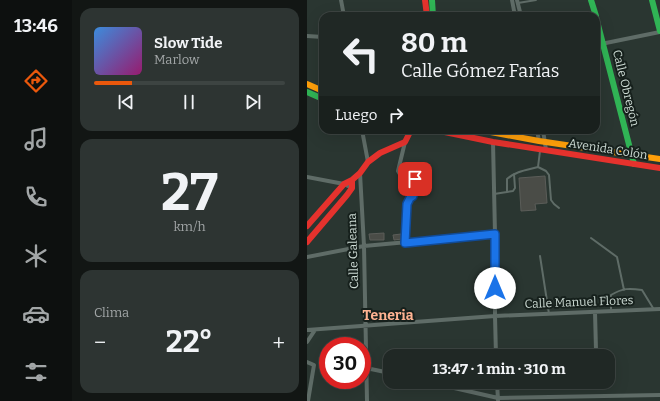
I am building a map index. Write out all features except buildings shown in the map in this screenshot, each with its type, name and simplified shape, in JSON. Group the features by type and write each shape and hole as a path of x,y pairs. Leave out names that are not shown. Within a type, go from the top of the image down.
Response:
{"street":[{"path":"341,0 343,12"},
{"path":"512,0 514,10 519,8"},
{"name":"Calle Obregón","path":"591,0 595,12"},
{"path":"600,44 660,31 652,0"},
{"path":"428,12 429,2"},
{"path":"429,2 432,12"},
{"path":"518,2 520,12"},
{"name":"Calle Obregón","path":"600,32 634,164"},
{"path":"307,36 319,37"},
{"path":"307,84 319,89"},
{"path":"307,92 319,97"},
{"path":"363,134 368,162"},
{"path":"405,243 407,204 413,196 417,183 415,179 401,176 398,171 405,142 409,134"},
{"name":"Avenida Colón","path":"458,134 493,142 660,168"},
{"name":"Avenida Colón","path":"503,134 660,159"},
{"path":"539,134 542,141"},
{"path":"543,134 543,150"},
{"path":"307,226 344,184 352,180 368,162 380,153 405,142"},
{"path":"493,142 496,349"},
{"name":"Calle Galeana","path":"360,172 364,246 365,337"},
{"path":"307,177 344,184 351,188"},
{"path":"307,242 347,195 351,188 352,180"},
{"path":"307,257 364,246 495,234"},
{"name":"Calle Manuel Flores","path":"307,330 495,316 660,309"},
{"path":"595,312 596,349"},
{"path":"307,342 315,330"},
{"path":"307,362 314,365 307,401"},
{"path":"371,369 383,372"},
{"name":"Calle Galeana","path":"367,389 367,401"},
{"path":"455,389 498,400 660,395"},
{"path":"497,389 498,400"}],"lane":[{"path":"518,2 536,0"},
{"path":"538,167 543,150"},
{"path":"507,192 507,179 518,172 538,167 546,171 549,175 551,200 559,208"},
{"path":"494,194 513,191 515,188 514,174"},
{"path":"591,238 617,257 624,290"},
{"path":"540,256 549,314"},
{"path":"611,311 611,295 629,288 642,290 654,309"}],"traffic: fast":[{"path":"432,0 433,12"},
{"path":"591,0 595,12"},
{"path":"652,0 660,31"},
{"path":"600,32 634,164"},
{"path":"307,92 319,97"}],"traffic: slow":[{"path":"307,84 319,89"},
{"path":"501,134 660,159"}],"traffic: jam":[{"path":"425,0 426,12"},
{"path":"307,226 344,184 352,180 360,173 368,162 380,153 405,142 409,134"},
{"path":"454,134 493,142 660,168"},
{"path":"307,242 347,195 352,188 352,180"}],"district":[{"name":"Teneria","path":"388,315"}],"route":[{"path":"415,179 417,183 413,196 407,204 405,243 495,234 495,288"}]}
